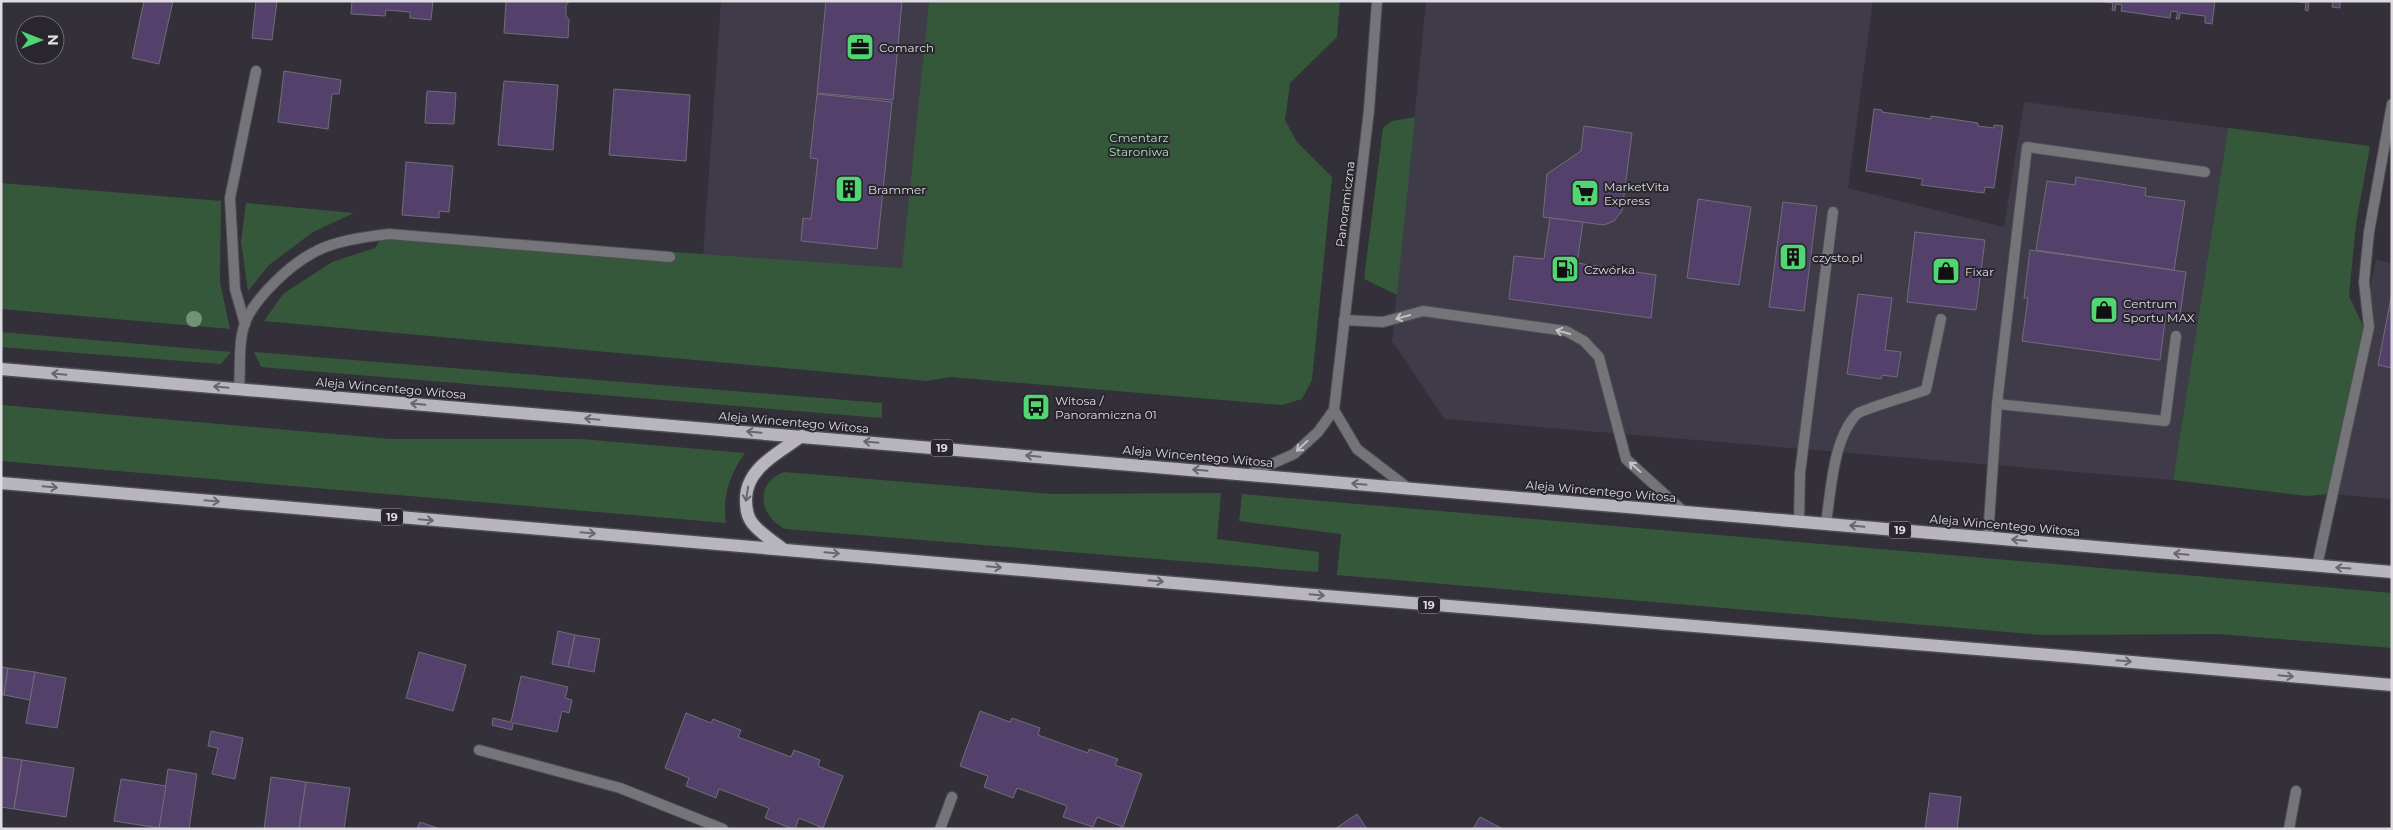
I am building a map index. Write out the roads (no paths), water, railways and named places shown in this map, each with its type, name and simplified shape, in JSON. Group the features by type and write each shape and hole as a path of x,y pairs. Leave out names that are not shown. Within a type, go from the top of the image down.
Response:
{"main road":[{"name":"Aleja Wincentego Witosa","path":"1,369 2392,572"},
{"path":"783,549 753,524 746,511 746,493 752,477 764,462 802,436"},
{"name":"19","path":"1,483 1336,597 2076,657 2392,686"}],"street":[{"name":"Panoramiczna","path":"1249,474 1294,454 1318,432 1334,410 1368,110 1377,1"},
{"path":"245,325 235,289 230,198 256,72"},
{"path":"2317,566 2369,327 2364,282 2368,240 2392,104"},
{"path":"1988,537 1997,404 2027,147 2205,172"},
{"path":"1799,521 1800,473 1833,212"},
{"path":"240,389 242,342 248,316 271,286 311,254 355,238 389,234 670,257"},
{"path":"1344,320 1384,322 1423,311 1566,331 1584,341 1599,357 1626,459 1684,512"},
{"path":"1826,524 1833,475 1842,436 1858,413 1926,390 1940,319"},
{"path":"1997,404 2165,421 2176,336"},
{"path":"1334,410 1357,449 1408,488"},
{"path":"479,750 620,788 723,829"},
{"path":"2289,829 2296,791"},
{"path":"940,829 952,797"}],"place":[{"name":"Comarch","path":"860,47"},
{"name":"Brammer","path":"849,189"},
{"name":"MarketVita Express","path":"1585,193"},
{"name":"czysto.pl","path":"1793,257"},
{"name":"Czwórka","path":"1565,269"},
{"name":"Fixar","path":"1946,271"},
{"name":"Centrum Sportu MAX","path":"2104,310"},
{"name":"Witosa / Panoramiczna 01","path":"1036,407"}],"park label":[{"name":"Cmentarz Staroniwa","path":"1139,144"}]}
